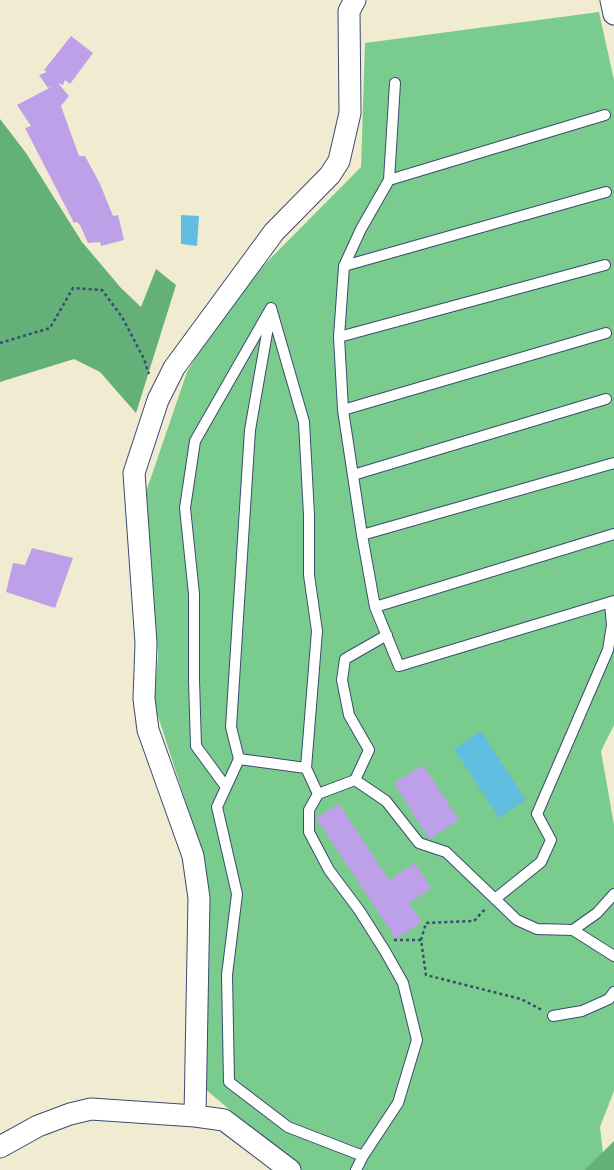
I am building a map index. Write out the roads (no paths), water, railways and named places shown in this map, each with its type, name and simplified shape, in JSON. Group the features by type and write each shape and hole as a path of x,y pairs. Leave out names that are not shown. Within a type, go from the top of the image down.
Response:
{"street":[{"path":"195,1116 199,898 193,856 148,730 144,699 146,643 134,473 158,400 174,368 274,232 330,175 340,161 350,112 349,10 355,0"},
{"path":"611,0 614,14"},
{"path":"0,1147 38,1126 70,1114 90,1109 195,1116 224,1120 290,1170"}],"lane":[{"path":"395,83 389,180 361,228 344,266 339,337 343,410 362,535 375,607 399,666 612,602 612,625 608,650 537,814 551,840 541,862 495,899"},
{"path":"389,180 605,115"},
{"path":"344,266 606,192"},
{"path":"339,337 605,265"},
{"path":"271,308 250,430 231,727 239,759 217,807 237,894 227,975 230,1082 288,1127 363,1156"},
{"path":"271,308 304,422 309,515 309,575 317,631 306,768 318,794"},
{"path":"226,787 196,746 194,594 185,508 195,441 271,308"},
{"path":"343,410 606,333"},
{"path":"353,475 606,399"},
{"path":"362,535 614,463"},
{"path":"375,607 614,534"},
{"path":"356,1170 363,1156 398,1103 417,1040 403,983 378,940 329,870 309,832 309,810 318,794 356,780 370,750 349,715 342,680 346,659 387,635"},
{"path":"239,759 306,768"},
{"path":"356,780 386,801 419,843 446,852 517,920 538,929 574,930 614,956"},
{"path":"574,930 597,912 614,894"},
{"path":"553,1016 582,1011 609,999 614,992"}],"water":[{"path":"181,215 199,216 197,246 181,244"},
{"path":"481,731 526,800 499,818 454,749"}]}
